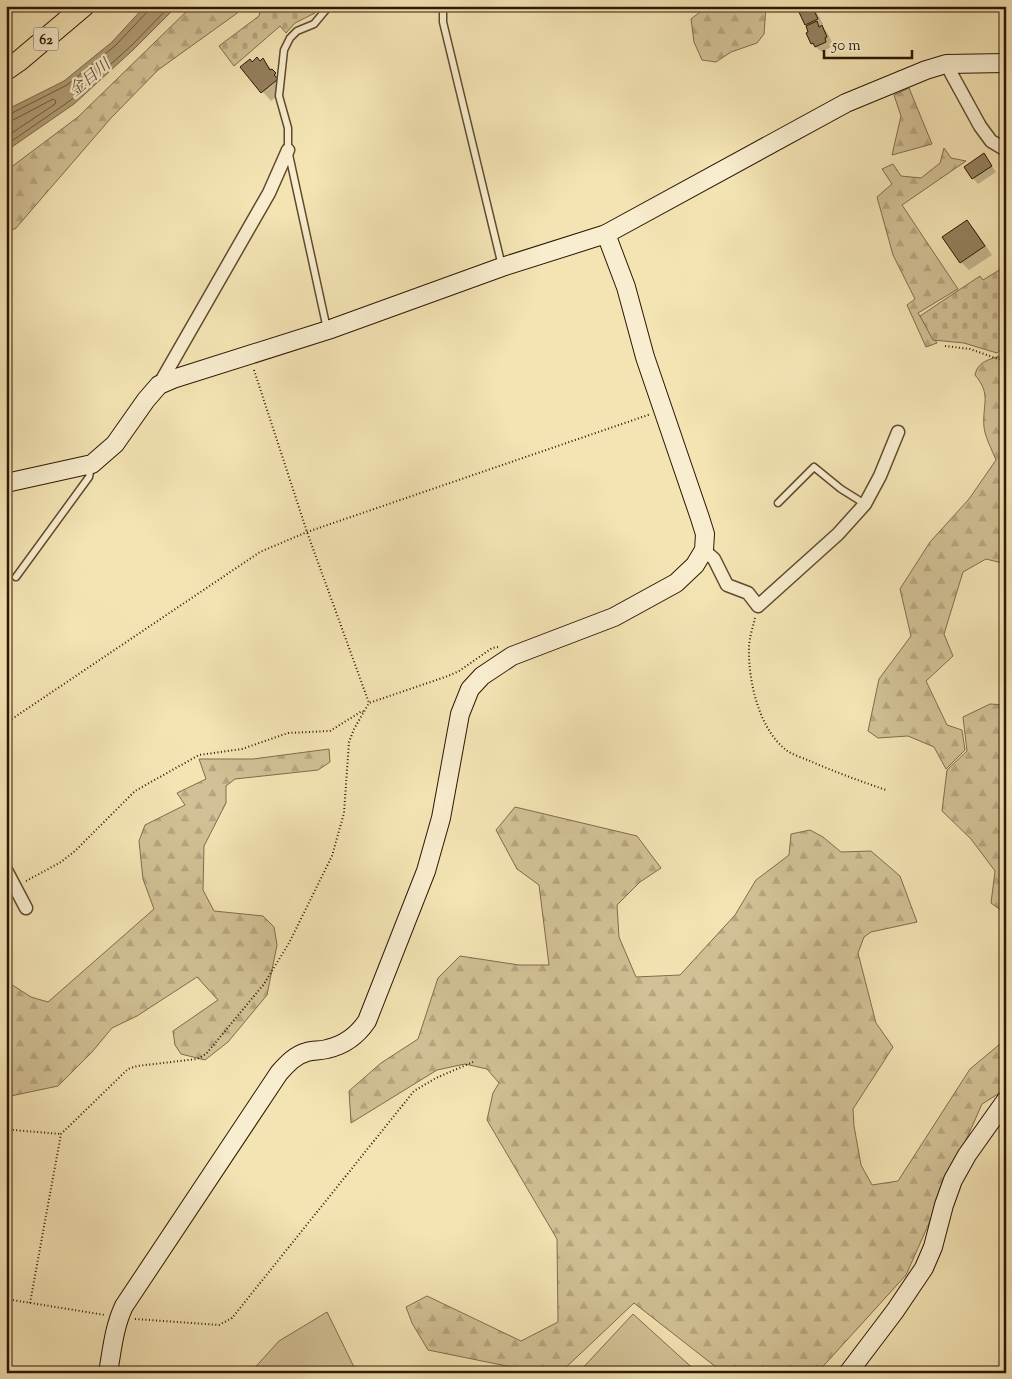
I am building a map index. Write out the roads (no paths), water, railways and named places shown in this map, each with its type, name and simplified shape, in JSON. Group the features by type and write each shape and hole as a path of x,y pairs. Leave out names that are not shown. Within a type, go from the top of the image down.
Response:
{"main road":[{"name":"62","path":"6,70 84,6"}],"street":[{"path":"159,385 328,330 502,267 606,234 846,103 926,70 946,64 1006,64"},
{"path":"946,64 980,126 992,141 1006,150"},
{"path":"6,483 92,464 115,444 159,385 264,201 288,150"},
{"path":"108,1373 119,1318 124,1306 279,1073 288,1063 307,1052 326,1050 342,1045 359,1033 367,1020 426,871 441,818 460,714 470,689 482,676 508,659 640,605 676,583 695,565 704,550 705,534 645,357 626,287 606,234"},
{"path":"704,550 714,559 727,585 748,593 758,606 838,534 865,504 880,476 898,432"},
{"path":"6,870 26,908"},
{"path":"848,1373 895,1311 924,1268 934,1248 944,1205 953,1180 967,1155 1006,1100"}],"lane":[{"path":"328,330 288,150 288,128 279,96 284,50 290,38 297,31 314,24 329,6"},
{"path":"443,6 443,22 502,267"},
{"path":"16,577 89,477 92,464"},
{"path":"778,503 814,467 841,490 865,504"}],"water":[{"name":"金目川","path":"145,6 177,6 134,49 74,104 6,151 6,110 64,81 112,42"}]}
